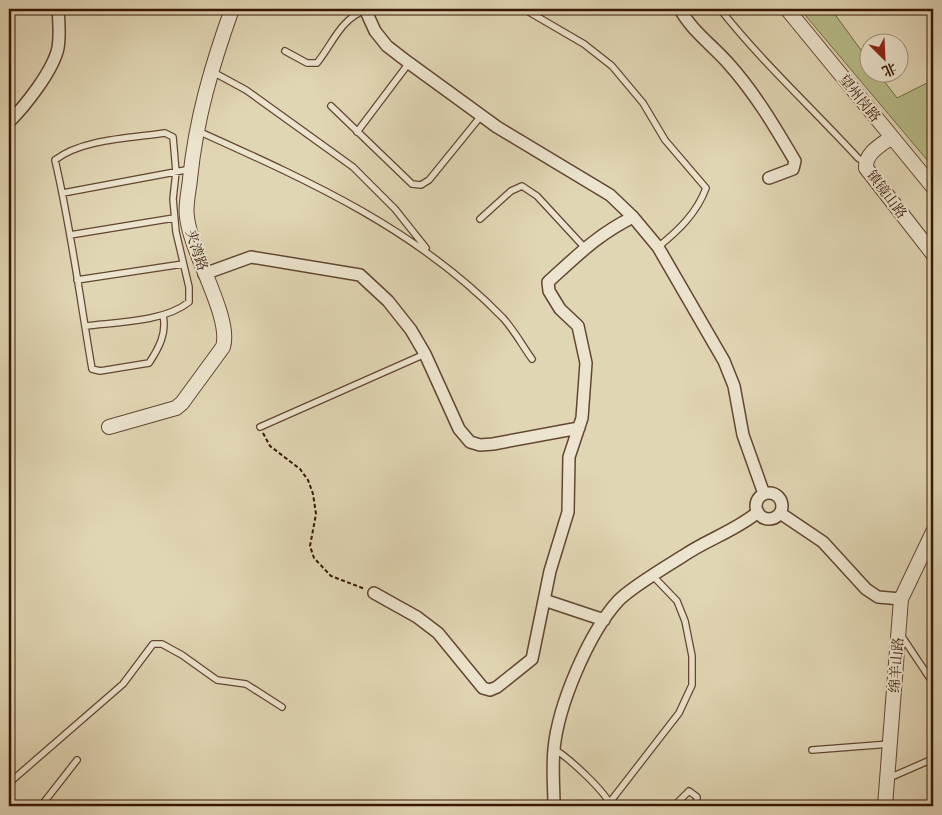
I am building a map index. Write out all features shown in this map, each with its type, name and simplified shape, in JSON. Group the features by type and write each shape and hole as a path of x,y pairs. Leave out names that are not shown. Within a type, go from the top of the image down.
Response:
{"street":[{"path":"9,122 20,112 47,73 58,48 58,9"},
{"name":"夹湾路","path":"109,427 176,408 182,403 223,347 226,338 223,322 204,274 186,216 196,130 210,70 230,9"},
{"path":"365,9 374,31 387,46 482,116 610,195 633,217 658,247 724,361 734,386 743,435 764,494"},
{"path":"680,9 709,44 728,62 767,112 795,161 793,169 769,178"},
{"name":"望州岗路","path":"787,9 933,186"},
{"name":"镇镜山路","path":"892,137 871,153 866,163 874,180 933,254"},
{"path":"374,593 417,617 438,633 482,688 490,690 497,687 532,659 550,571 568,512 569,457 584,407 586,363 578,326 560,309 550,292 548,282 607,230 633,217"},
{"path":"204,274 251,257 360,275 388,301 410,330 425,354 459,428 470,442 480,445 493,444 579,428"},
{"path":"772,493 779,497 782,504 780,512 769,518 758,512 756,504 764,494 772,493"},
{"path":"554,806 554,749 567,696 578,667 604,620 619,600 692,550 737,528 758,512"},
{"path":"780,512 823,542 866,589 878,597 901,599"},
{"name":"绵羊山路","path":"885,806 901,599 933,532"},
{"path":"544,600 604,620"}],"lane":[{"path":"285,51 307,63 317,63 343,23 352,15 365,9"},
{"path":"524,9 584,44 612,66 643,103 665,140 706,188 700,203 679,231 658,247"},
{"path":"720,9 761,59 794,90 858,158 866,163"},
{"path":"357,132 409,63"},
{"path":"210,70 246,90 354,166 395,209 430,253"},
{"path":"331,106 412,184 421,184 429,180 482,116"},
{"path":"196,130 300,177 377,217 430,253 504,320 532,358"},
{"path":"85,326 163,315 180,309 189,302 189,287 174,218 172,199 176,172 173,137 165,133 85,146 66,151 55,160 63,193 92,369 100,371 149,363 160,347 165,323 163,315"},
{"path":"63,193 191,169"},
{"path":"480,219 515,188 522,186 537,196 585,248"},
{"path":"70,235 174,218"},
{"path":"78,280 183,264"},
{"path":"260,427 425,354"},
{"path":"554,749 581,770 611,804 679,713 692,685 692,656 685,621 677,602 654,576"},
{"path":"899,631 933,683"},
{"path":"9,783 123,684 153,644 162,644 182,655 217,680 246,684 282,707"},
{"path":"812,750 890,744"},
{"path":"41,806 77,760"},
{"path":"887,779 928,762 933,764"},
{"path":"674,806 689,791 697,797 696,806"}],"path":[{"path":"260,427 270,446 300,469 308,480 313,494 316,514 310,546 314,558 331,576 374,593"}],"green space":[{"path":"800,9 831,9 860,49 860,80"},
{"path":"933,80 933,167 861,82 885,82 897,98"}]}
